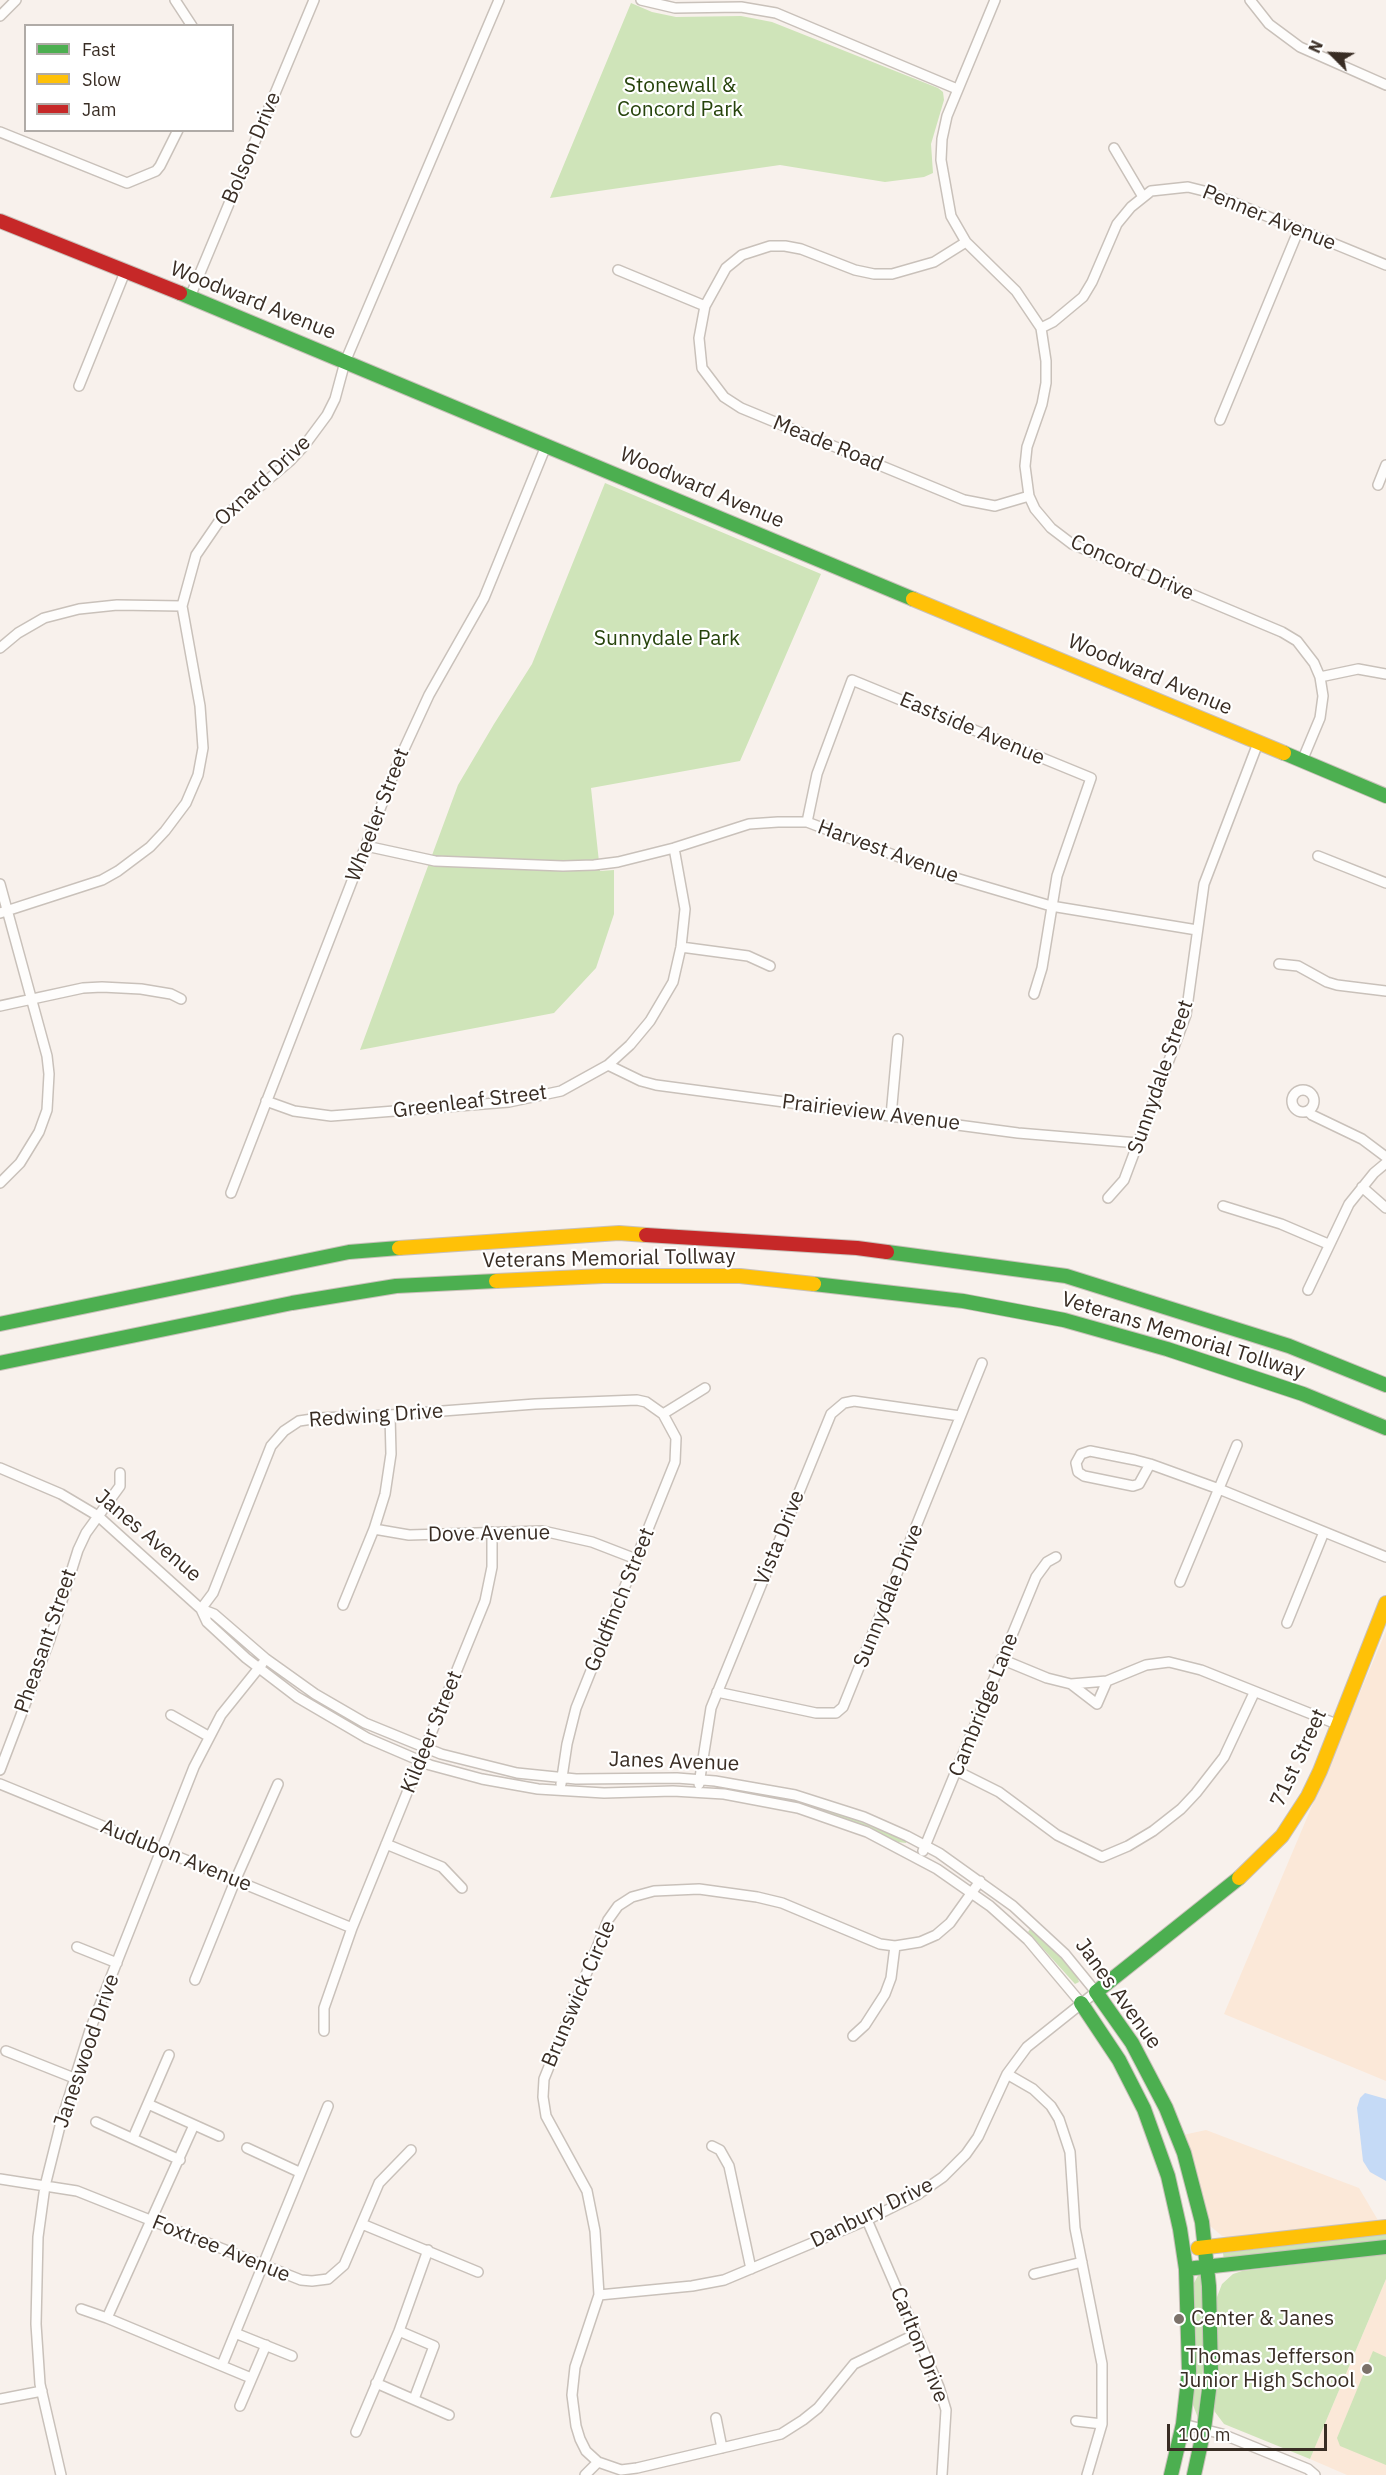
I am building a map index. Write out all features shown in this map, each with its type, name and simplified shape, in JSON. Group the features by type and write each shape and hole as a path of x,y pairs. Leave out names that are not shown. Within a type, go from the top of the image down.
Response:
{"main road":[{"name":"Woodward Avenue","path":"0,221 190,297 1386,796"},
{"name":"Veterans Memorial Tollway","path":"0,1324 349,1252 619,1233 857,1248 1066,1276 1289,1346 1386,1385"},
{"name":"Veterans Memorial Tollway","path":"0,1363 292,1303 396,1286 603,1276 740,1276 963,1300 1064,1320 1167,1349 1303,1394 1386,1428"},
{"name":"71st Street","path":"1096,1992 1234,1883 1270,1850 1295,1817 1308,1796 1339,1725 1386,1603"},
{"name":"Janes Avenue","path":"1096,1992 1132,2043 1166,2108 1181,2144 1192,2183 1208,2267 1211,2374 1204,2429 1194,2475"},
{"name":"Janes Avenue","path":"1081,2003 1119,2060 1144,2109 1168,2176 1184,2250 1189,2351 1183,2424 1171,2475"},
{"path":"1184,2250 1386,2227"},
{"path":"1186,2269 1386,2247"}],"street":[{"path":"0,16 16,0"},
{"path":"175,0 191,24"},
{"name":"Bolson Drive","path":"190,297 314,0"},
{"name":"Oxnard Drive","path":"3,913 102,880 118,871 150,847 186,803 198,775 203,734 182,606 190,572 203,542 228,512 275,474 304,446 335,399 345,362 499,0"},
{"path":"641,0 675,8 741,7 776,13 957,89"},
{"name":"Concord Drive","path":"995,0 957,89 945,126 941,160 951,216 966,242 1016,291 1041,328 1046,361 1046,383 1042,404 1027,447 1029,496 1035,509 1051,528 1072,544 1289,635 1306,651 1320,677 1323,696 1320,718 1302,761"},
{"path":"1250,0 1269,24 1300,47 1386,85"},
{"path":"0,132 127,183 156,171 177,132"},
{"path":"1114,148 1143,197"},
{"name":"Penner Avenue","path":"1041,328 1053,322 1083,297 1092,282 1117,224 1131,207 1151,191 1178,187 1197,188 1386,265"},
{"path":"1220,420 1299,229"},
{"name":"Meade Road","path":"966,242 934,262 892,274 874,274 855,270 793,247 770,246 742,255 726,268 705,306 699,338 702,368 716,389 731,403 964,500 995,506 1029,496"},
{"path":"618,270 705,306"},
{"path":"79,386 125,272"},
{"name":"Wheeler Street","path":"231,1193 413,727 484,598 546,446"},
{"path":"1378,485 1386,465"},
{"path":"0,648 18,633 44,618 80,609 117,605 182,606"},
{"path":"1320,677 1358,669 1386,674"},
{"name":"Eastside Avenue","path":"807,822 817,774 852,680 1091,778 1057,876 1051,906"},
{"name":"Sunnydale Street","path":"1108,1198 1124,1180 1186,1015 1197,930 1208,871 1258,743"},
{"name":"Harvest Avenue","path":"366,846 435,861 563,866 618,862 674,848 749,824 807,822 949,876 1051,906 1197,930"},
{"name":"Greenleaf Street","path":"266,1101 294,1112 331,1116 509,1101 561,1090 608,1065 640,1034 658,1009 673,982 681,947 685,909 674,848"},
{"path":"1318,856 1386,883"},
{"path":"0,884 3,913 47,1056 50,1088 47,1110 39,1132 28,1152 0,1183"},
{"path":"1034,994 1042,968 1051,906"},
{"path":"681,947 748,956 770,966"},
{"path":"1279,964 1298,966 1337,985 1386,991"},
{"path":"0,1006 83,988 116,987 171,994 181,999"},
{"path":"891,1116 898,1039"},
{"name":"Prairieview Avenue","path":"608,1065 641,1081 656,1085 1018,1133 1138,1143"},
{"path":"1308,1111 1362,1139 1386,1157"},
{"path":"1308,1290 1349,1204 1386,1163"},
{"path":"1362,1187 1386,1208"},
{"path":"1223,1206 1281,1224 1328,1244"},
{"name":"Sunnydale Drive","path":"717,1692 816,1713 836,1713 843,1707 982,1363"},
{"path":"663,1414 705,1388"},
{"name":"Redwing Drive","path":"201,1609 213,1593 272,1446 279,1435 299,1421 535,1404 637,1400 646,1402 663,1414"},
{"name":"Vista Drive","path":"698,1792 708,1722 717,1692 831,1414 844,1403 854,1401 960,1416"},
{"name":"Goldfinch Street","path":"561,1790 567,1744 576,1708 675,1462 676,1438 663,1414"},
{"path":"343,1605 374,1529 390,1473 390,1415"},
{"path":"1180,1582 1237,1444"},
{"path":"1150,1464 1139,1484 1133,1486 1084,1476 1078,1472 1076,1463 1081,1454 1090,1451 1150,1464 1219,1489 1386,1557"},
{"name":"Janes Avenue","path":"0,1468 61,1494 98,1516 201,1609 214,1614 266,1659 341,1710 392,1736 491,1768 561,1778 699,1780 743,1784 795,1795 864,1817 925,1846 980,1881 1042,1931 1065,1954 1096,1992"},
{"name":"Pheasant Street","path":"0,1770 50,1639 72,1564 86,1533 120,1486 120,1473"},
{"name":"Dove Avenue","path":"374,1529 409,1535 464,1535 528,1529 558,1533 592,1542 636,1559"},
{"name":"Kildeer Street","path":"324,2031 324,2008 352,1928 485,1601 492,1568 492,1532"},
{"path":"1287,1623 1324,1532"},
{"name":"Cambridge Lane","path":"919,1858 1036,1577 1047,1562 1056,1557"},
{"name":"Janes Avenue","path":"201,1609 207,1622 259,1668 335,1721 382,1745 419,1760 482,1779 561,1790 604,1793 698,1792 749,1798 816,1814 867,1832 919,1858 1008,1921 1081,2003"},
{"name":"Janeswood Drive","path":"61,2475 42,2391 36,2324 38,2237 45,2186 74,2078 90,2030 194,1767 208,1736 235,1696 266,1659"},
{"path":"1001,1659 1047,1678 1071,1684 1107,1681 1146,1665 1169,1662 1201,1670 1339,1725"},
{"path":"1071,1684 1097,1704 1107,1681"},
{"path":"957,1771 999,1792 1057,1835 1102,1857 1122,1849 1153,1831 1181,1809 1224,1757 1254,1693"},
{"path":"171,1715 208,1736"},
{"name":"Audubon Avenue","path":"0,1784 352,1928"},
{"path":"195,1980 278,1784"},
{"path":"386,1844 442,1867 462,1888"},
{"path":"1102,1857 1103,1868"},
{"name":"Brunswick Circle","path":"598,2462 586,2451 580,2439 572,2395 575,2367 598,2295 595,2228 587,2191 546,2116 543,2086 546,2069 608,1920 618,1906 641,1893 699,1889 782,1903 880,1944 895,1946 920,1942 936,1935 950,1923 980,1881"},
{"path":"853,2036 865,2025 885,1994 891,1978 895,1946"},
{"path":"77,1947 117,1963"},
{"name":"Danbury Drive","path":"598,2295 713,2283 867,2220 917,2195 943,2177 959,2162 978,2137 1007,2074 1032,2042 1096,1992"},
{"path":"6,2051 74,2078"},
{"path":"133,2138 169,2055"},
{"path":"1007,2074 1043,2097 1059,2119 1070,2152 1075,2228 1102,2364 1102,2424 1087,2475"},
{"path":"148,2104 219,2136"},
{"path":"222,2365 328,2106"},
{"path":"96,2122 180,2160"},
{"path":"107,2318 194,2125"},
{"path":"712,2146 720,2150 729,2166 751,2269"},
{"path":"247,2148 300,2172"},
{"name":"Foxtree Avenue","path":"0,2179 77,2191 301,2280 328,2279 344,2265 379,2183 411,2150"},
{"name":"Carlton Drive","path":"867,2220 939,2387 946,2410 942,2475"},
{"path":"362,2224 478,2272"},
{"path":"356,2432 399,2331 428,2250"},
{"path":"1034,2274 1082,2262"},
{"path":"81,2309 251,2378"},
{"path":"399,2331 434,2346 414,2398"},
{"path":"235,2333 292,2356"},
{"path":"585,2475 598,2462 621,2470 781,2433 818,2408 854,2364 916,2334"},
{"path":"240,2406 266,2345"},
{"path":"376,2383 449,2415"},
{"path":"0,2399 42,2391"},
{"path":"716,2418 722,2448"},
{"path":"1076,2421 1102,2424"},
{"path":"1183,2424 1204,2429 1308,2469 1316,2475"}],"shaded area":[{"path":"1386,1631 1386,2081 1224,2014"},
{"path":"1206,2130 1359,2188 1379,2222 1230,2238 1222,2236 1209,2225 1183,2135"},
{"name":"Thomas Jefferson Junior High School","path":"1386,2279 1386,2475 1347,2475 1310,2459"}],"green space":[{"name":"Stonewall & Concord Park","path":"631,3 652,12 676,17 741,16 772,22 938,88 943,92 944,100 931,144 933,173 924,177 885,182 780,165 550,198"},
{"name":"Sunnydale Park","path":"605,483 821,574 740,761 591,788 600,871 614,870 614,914 596,968 554,1013 360,1050 458,785 532,664"},
{"path":"716,1786 806,1803 847,1816 906,1841 906,1843 898,1842 871,1830 725,1791"},
{"path":"1030,1929 1069,1965 1079,1982 1075,1984 1028,1932"},
{"path":"1386,2234 1386,2241 1224,2260 1223,2253"},
{"path":"1386,2254 1386,2279 1310,2459 1224,2424 1215,2412 1214,2406 1217,2297 1222,2284 1233,2274 1242,2271"},
{"path":"1201,2270 1204,2359 1198,2418 1193,2405 1196,2347 1194,2283"},
{"path":"1373,2351 1386,2357 1386,2465 1340,2446 1337,2438"}],"water":[{"path":"1365,2093 1386,2099 1386,2181 1370,2172 1363,2161 1357,2108 1360,2098"}],"traffic: fast":[{"path":"180,293 913,599"},
{"path":"1284,753 1386,796"},
{"path":"0,1324 349,1252 399,1248"},
{"path":"887,1252 1066,1276 1289,1346 1386,1385"},
{"path":"0,1363 292,1303 396,1286 496,1281"},
{"path":"814,1284 963,1301 1064,1320 1167,1349 1303,1394 1386,1428"},
{"path":"1194,2475 1204,2429 1211,2374 1209,2286 1202,2222 1184,2153 1166,2108 1132,2043 1096,1992 1239,1878"},
{"path":"1081,2003 1119,2060 1144,2109 1168,2176 1180,2229 1186,2269 1189,2371 1183,2424 1171,2475"},
{"path":"1186,2269 1386,2247"}],"traffic: slow":[{"path":"913,599 1284,753"},
{"path":"399,1248 619,1233 646,1235"},
{"path":"496,1281 603,1276 740,1276 814,1284"},
{"path":"1239,1878 1282,1836 1308,1796 1386,1603"},
{"path":"1198,2248 1386,2227"}],"traffic: jam":[{"path":"0,221 180,293"},
{"path":"646,1235 857,1248 887,1252"}],"place":[{"name":"Center & Janes","path":"1179,2319"},
{"name":"Thomas Jefferson Junior High School","path":"1367,2369"}]}
